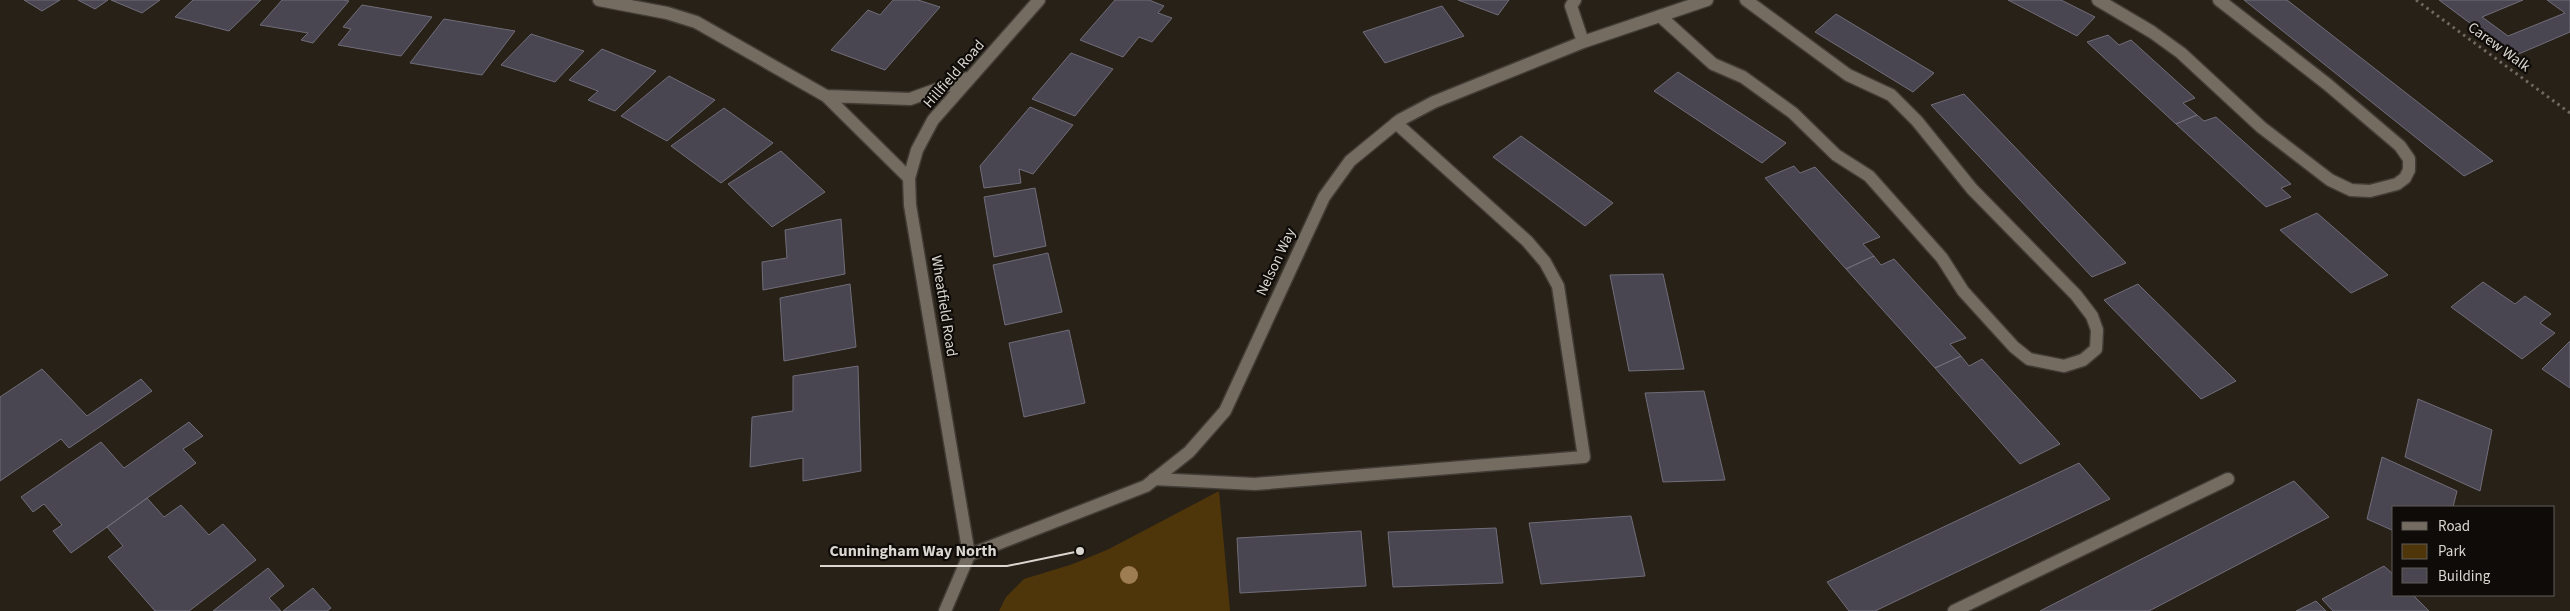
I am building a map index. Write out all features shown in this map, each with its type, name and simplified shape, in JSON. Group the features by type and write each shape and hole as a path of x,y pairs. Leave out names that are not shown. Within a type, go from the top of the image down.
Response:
{"street":[{"path":"599,0 616,5 667,13 696,22 826,96 909,178"},
{"name":"Hillfield Road","path":"909,178 917,150 933,120 1039,0"},
{"path":"1575,0 1571,6 1583,42"},
{"name":"Nelson Way","path":"969,555 1146,486 1190,452 1226,411 1324,197 1350,161 1396,124 1434,102 1583,42 1707,0"},
{"path":"1660,16 1713,64 1743,77 1792,114 1836,155 1869,176 1942,258 1964,291 2014,347 2029,359 2064,366 2083,360 2096,349 2097,330 2092,316 2076,295 1972,189 1917,121 1891,95 1848,75 1746,0"},
{"path":"2098,0 2145,28 2181,54 2262,126 2330,180 2351,190 2370,191 2396,184 2405,178 2409,170 2409,159 2400,146 2320,78 2219,0"},
{"path":"826,96 910,99 970,78"},
{"path":"1154,480 1255,484 1584,457 1558,286 1554,272 1507,224 1396,124"},
{"name":"Wheatfield Road","path":"909,178 910,205 969,555"},
{"path":"1954,611 2228,479"},
{"path":"945,611 969,555"}],"path":[{"name":"Carew Walk","path":"2416,0 2570,113"}],"green space":[{"path":"1219,491 1230,611 999,611 1006,597 1024,579 1073,564 1109,549"}],"building":[{"path":"24,0 60,0 42,11"},
{"path":"78,0 108,0 95,9"},
{"path":"111,0 160,0 142,13"},
{"path":"193,0 261,0 229,31 175,17"},
{"path":"282,0 349,1 313,43 301,40 308,33 260,25"},
{"path":"893,0 918,0 940,7 885,70 831,50 868,10 880,15"},
{"path":"1115,0 1149,0 1164,6 1158,13 1172,18 1152,42 1139,37 1123,57 1080,40"},
{"path":"1458,0 1509,0 1498,15"},
{"path":"2008,0 2061,0 2095,17 2077,36"},
{"path":"2244,0 2287,0 2493,161 2464,176"},
{"path":"2439,0 2523,0 2482,17 2508,36 2565,13 2547,0 2570,0 2570,32 2514,56"},
{"path":"362,5 432,17 401,56 338,45 351,29 343,27"},
{"path":"1442,6 1464,36 1385,63 1363,32"},
{"path":"1836,14 1934,73 1913,92 1815,32"},
{"path":"444,19 515,31 482,75 410,63"},
{"path":"531,34 584,51 555,82 501,65"},
{"path":"2108,35 2119,45 2131,40 2195,98 2183,103 2197,115 2176,124 2087,42"},
{"path":"602,49 656,71 615,111 588,100 598,91 569,80"},
{"path":"1071,53 1113,69 1075,116 1032,99"},
{"path":"1678,72 1786,143 1762,163 1654,91"},
{"path":"669,76 715,100 667,141 621,116"},
{"path":"1964,94 2126,263 2092,277 1931,105"},
{"path":"1030,107 1073,125 1033,174 1019,169 1021,183 984,188 980,166"},
{"path":"724,108 773,143 721,183 671,146"},
{"path":"2197,115 2204,121 2216,117 2291,184 2281,188 2291,197 2266,207 2176,124"},
{"path":"1521,136 1613,203 1585,226 1493,157"},
{"path":"781,151 825,192 772,227 728,184"},
{"path":"1794,166 1800,173 1815,167 1880,237 1863,244 1874,256 1846,269 1765,178"},
{"path":"1035,188 1046,246 994,257 984,197"},
{"path":"2317,213 2388,275 2351,293 2280,230"},
{"path":"841,219 845,274 763,290 762,262 787,258 785,230"},
{"path":"1048,253 1062,312 1005,325 993,265"},
{"path":"1874,256 1881,265 1894,259 1966,338 1950,344 1961,356 1935,368 1846,269"},
{"path":"1663,274 1684,369 1629,371 1610,275"},
{"path":"2483,282 2515,304 2525,296 2551,314 2540,323 2555,333 2522,359 2451,307"},
{"path":"850,284 856,347 784,361 780,298"},
{"path":"2138,284 2236,381 2201,399 2104,300"},
{"path":"1069,330 1085,403 1024,417 1009,343"},
{"path":"2570,341 2570,388 2542,369"},
{"path":"1961,356 1969,366 1982,359 2060,444 2020,464 1935,368"},
{"path":"858,366 861,471 803,481 803,458 750,467 752,417 793,411 793,376"},
{"path":"42,369 87,416 141,379 152,391 69,448 61,439 0,481 0,397"},
{"path":"1704,391 1725,480 1663,482 1645,393"},
{"path":"2418,399 2492,430 2480,491 2405,457"},
{"path":"189,422 203,436 183,449 196,463 71,553 53,531 62,525 44,504 33,512 21,497 101,442 124,468"},
{"path":"2382,457 2457,491 2453,506 2392,506 2392,530 2367,519"},
{"path":"2079,463 2110,499 1875,611 1849,611 1827,582"},
{"path":"2294,481 2329,517 2149,611 2040,611"},
{"path":"147,498 164,517 181,505 209,535 223,524 256,560 189,611 155,611 108,557 123,546 107,527"},
{"path":"1631,516 1645,576 1541,584 1529,523"},
{"path":"1496,528 1503,583 1393,587 1388,532"},
{"path":"1361,531 1366,586 1240,593 1237,538"},
{"path":"2384,566 2392,573 2392,596 2414,596 2429,611 2333,611 2322,599"},
{"path":"268,568 284,586 269,598 281,611 213,611"},
{"path":"313,588 331,608 327,611 283,611"},
{"path":"2316,601 2326,611 2296,611"}],"place":[{"name":"Cunningham Way North","path":"1080,551"}]}
